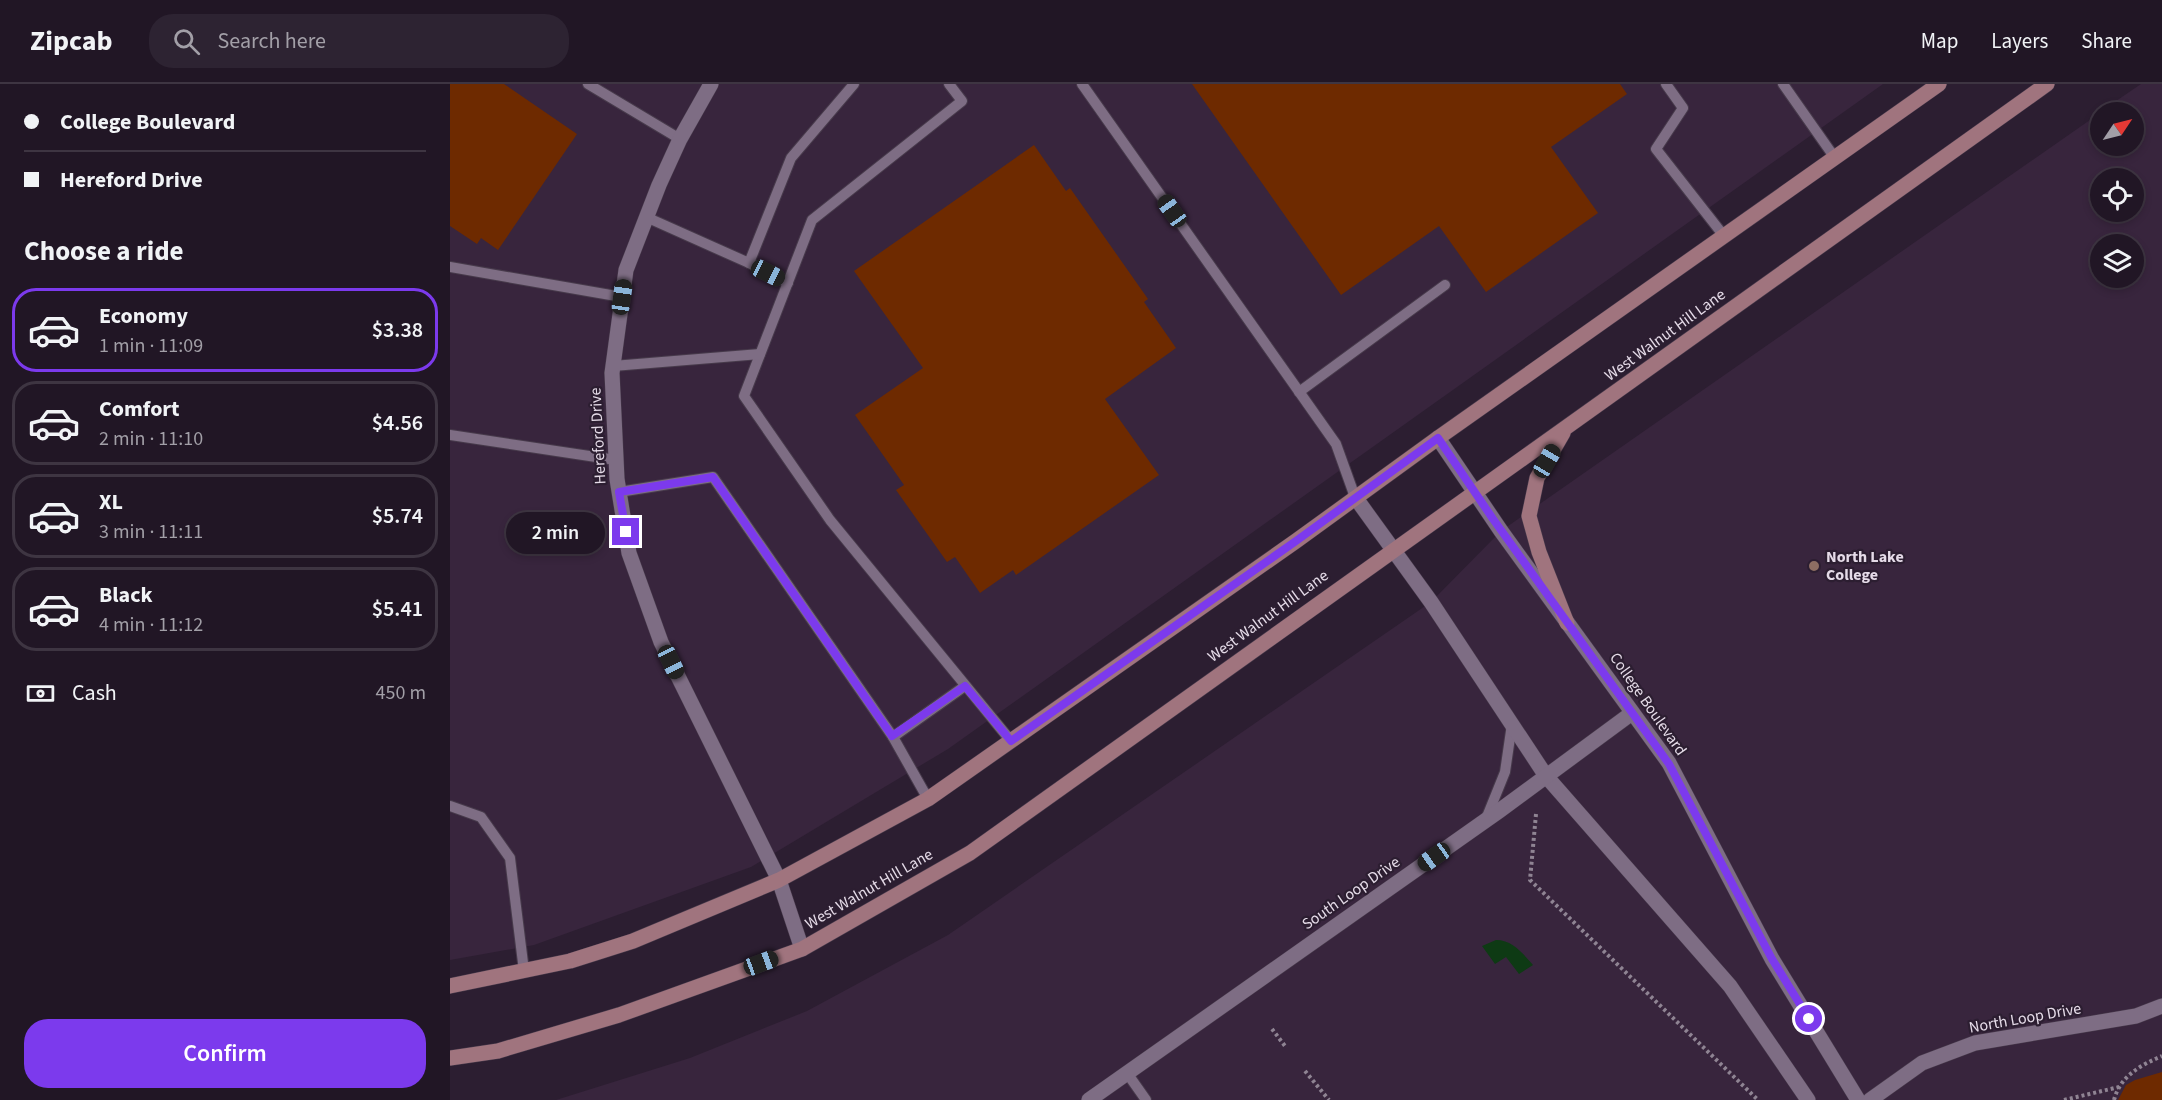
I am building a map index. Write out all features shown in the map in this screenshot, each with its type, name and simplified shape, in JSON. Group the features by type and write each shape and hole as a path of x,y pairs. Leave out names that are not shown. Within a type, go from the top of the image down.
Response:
{"main road":[{"path":"450,986 570,961 633,941 779,880 928,799 1296,541 1939,84"},
{"name":"West Walnut Hill Lane","path":"450,1058 498,1051 619,1015 802,949 970,853 2047,84"},
{"path":"1566,428 1537,478 1529,516 1539,552 1568,623"}],"street":[{"name":"Hereford Drive","path":"711,84 680,139 626,270 613,366 619,492 629,552 661,642 779,880 802,949"},
{"name":"College Boulevard","path":"1438,438 1669,764 1772,959 1858,1100"},
{"path":"1355,497 1431,602 1546,776 1730,986 1808,1100"},
{"name":"South Loop Drive","path":"1089,1100 1486,820 1632,712"},
{"name":"North Loop Drive","path":"1870,1100 1922,1064 1975,1043 2136,1016 2162,1006"}],"lane":[{"path":"588,84 680,139"},
{"path":"749,263 791,158 854,84"},
{"path":"949,84 962,101 812,220 744,396 830,520 1011,741"},
{"path":"1082,84 1336,444 1355,497"},
{"path":"1666,84 1683,108 1656,149 1724,236"},
{"path":"1783,84 1835,158"},
{"path":"646,217 788,283"},
{"path":"450,267 622,297"},
{"path":"1299,392 1445,285"},
{"path":"613,366 760,354"},
{"path":"450,435 616,460"},
{"path":"619,492 713,477 892,736 928,799"},
{"path":"892,736 965,686"},
{"path":"1486,820 1505,772 1512,724"},
{"path":"450,806 480,817 510,858 524,971"},
{"path":"1127,1073 1146,1100"}],"path":[{"path":"1536,814 1530,880 1758,1100"},
{"path":"1272,1029 1286,1046"},
{"path":"2115,1100 2129,1074 2162,1056"},
{"path":"1305,1071 1329,1100"},
{"path":"2064,1100 2120,1087"}],"shaded area":[{"path":"450,84 1883,84 948,749 751,867 534,945 450,960"},
{"name":"North Lake College","path":"2141,84 2162,84 2162,1100 556,1100 690,1058 807,1011 948,935 1431,602 1501,531 2090,120 2090,156 2144,156 2144,102 2115,102"}],"green space":[{"path":"1496,940 1513,945 1533,965 1519,974 1506,957 1495,964 1482,946"}],"building":[{"path":"450,84 504,84 577,134 498,250 481,238 477,244 450,226"},
{"path":"1192,84 1620,84 1627,94 1551,147 1598,213 1486,292 1439,226 1341,295"},
{"path":"1034,145 1066,191 1070,188 1148,299 1144,302 1176,348 1105,399 1159,475 1016,575 1013,570 980,593 955,557 947,562 896,490 904,485 855,415 923,368 854,271"},
{"path":"2162,1072 2162,1100 2118,1100 2126,1085"}],"place":[{"name":"North Lake College","path":"1814,566"}],"route":[{"path":"626,532 619,492 713,477 892,736 965,686 1011,741 1296,541 1438,438 1493,519 1669,764 1772,959 1809,1019"}]}
